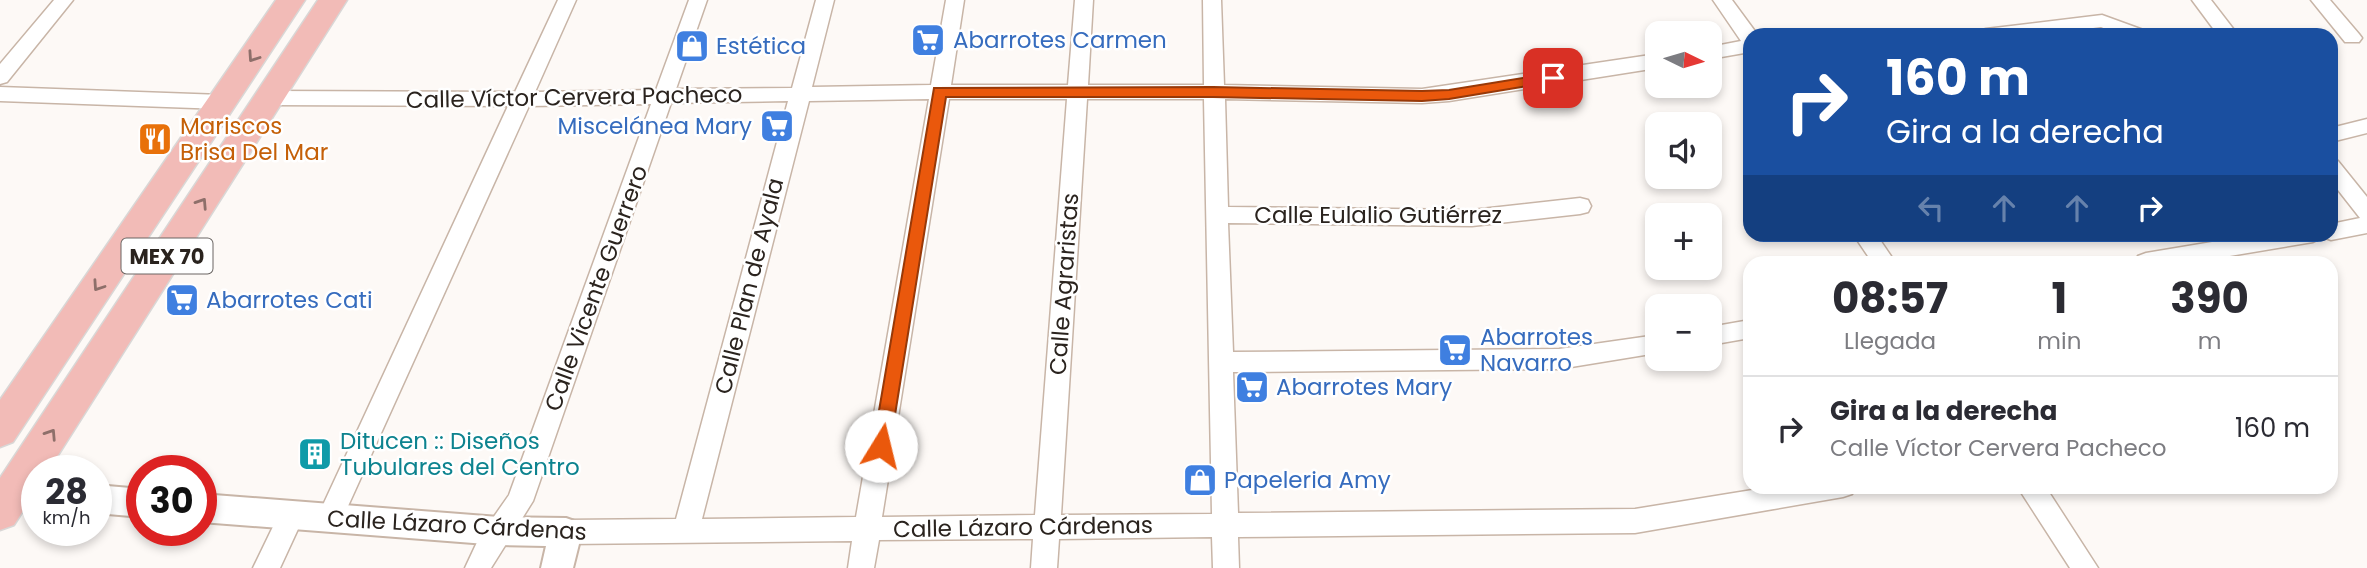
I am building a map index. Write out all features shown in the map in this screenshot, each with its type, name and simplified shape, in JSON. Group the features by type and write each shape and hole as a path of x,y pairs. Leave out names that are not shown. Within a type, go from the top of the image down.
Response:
{"main road":[{"name":"MEX 70","path":"0,431 291,0"},
{"name":"MEX 70","path":"17,499 333,0"}],"street":[{"path":"0,77 64,0"},
{"path":"330,518 567,0"},
{"name":"Calle Vicente Guerrero","path":"478,568 488,545 520,501 698,0"},
{"name":"Calle Plan de Ayala","path":"686,531 825,0"},
{"path":"862,568 955,0"},
{"name":"Calle Agraristas","path":"1044,568 1084,0"},
{"path":"1212,0 1226,568"},
{"path":"1722,0 1743,29"},
{"path":"2201,0 2223,28"},
{"path":"2320,0 2360,37"},
{"path":"2044,28 2102,21 2120,28"},
{"path":"2338,42 2360,37"},
{"path":"1722,51 1743,47"},
{"name":"Calle Víctor Cervera Pacheco","path":"271,98 522,99 939,92 1449,94 1645,63"},
{"path":"0,94 222,102"},
{"path":"2338,133 2367,126"},
{"path":"2338,175 2367,212"},
{"name":"Calle Eulalio Gutiérrez","path":"1218,215 1472,218 1580,206"},
{"path":"2338,231 2367,225"},
{"path":"2182,256 2265,242"},
{"path":"1722,334 1743,330"},
{"path":"1222,362 1559,359 1645,346"},
{"name":"Calle Lázaro Cárdenas","path":"217,509 499,531 686,531 1635,521 1795,494"},
{"path":"2035,494 2085,568"},
{"path":"266,568 291,516"},
{"path":"557,568 566,532"}],"place":[{"name":"Abarrotes Carmen","path":"928,40"},
{"name":"Estética","path":"692,46"},
{"name":"Miscelánea Mary","path":"777,126"},
{"name":"Mariscos Brisa Del Mar","path":"155,139"},
{"name":"Abarrotes Cati","path":"182,300"},
{"name":"Abarrotes Navarro","path":"1455,350"},
{"name":"Abarrotes Mary","path":"1252,387"},
{"name":"Ditucen :: Diseños Tubulares del Centro","path":"315,454"},
{"name":"Papeleria Amy","path":"1200,480"}],"route":[{"path":"881,446 939,92 1213,92 1422,96 1553,78"}]}
